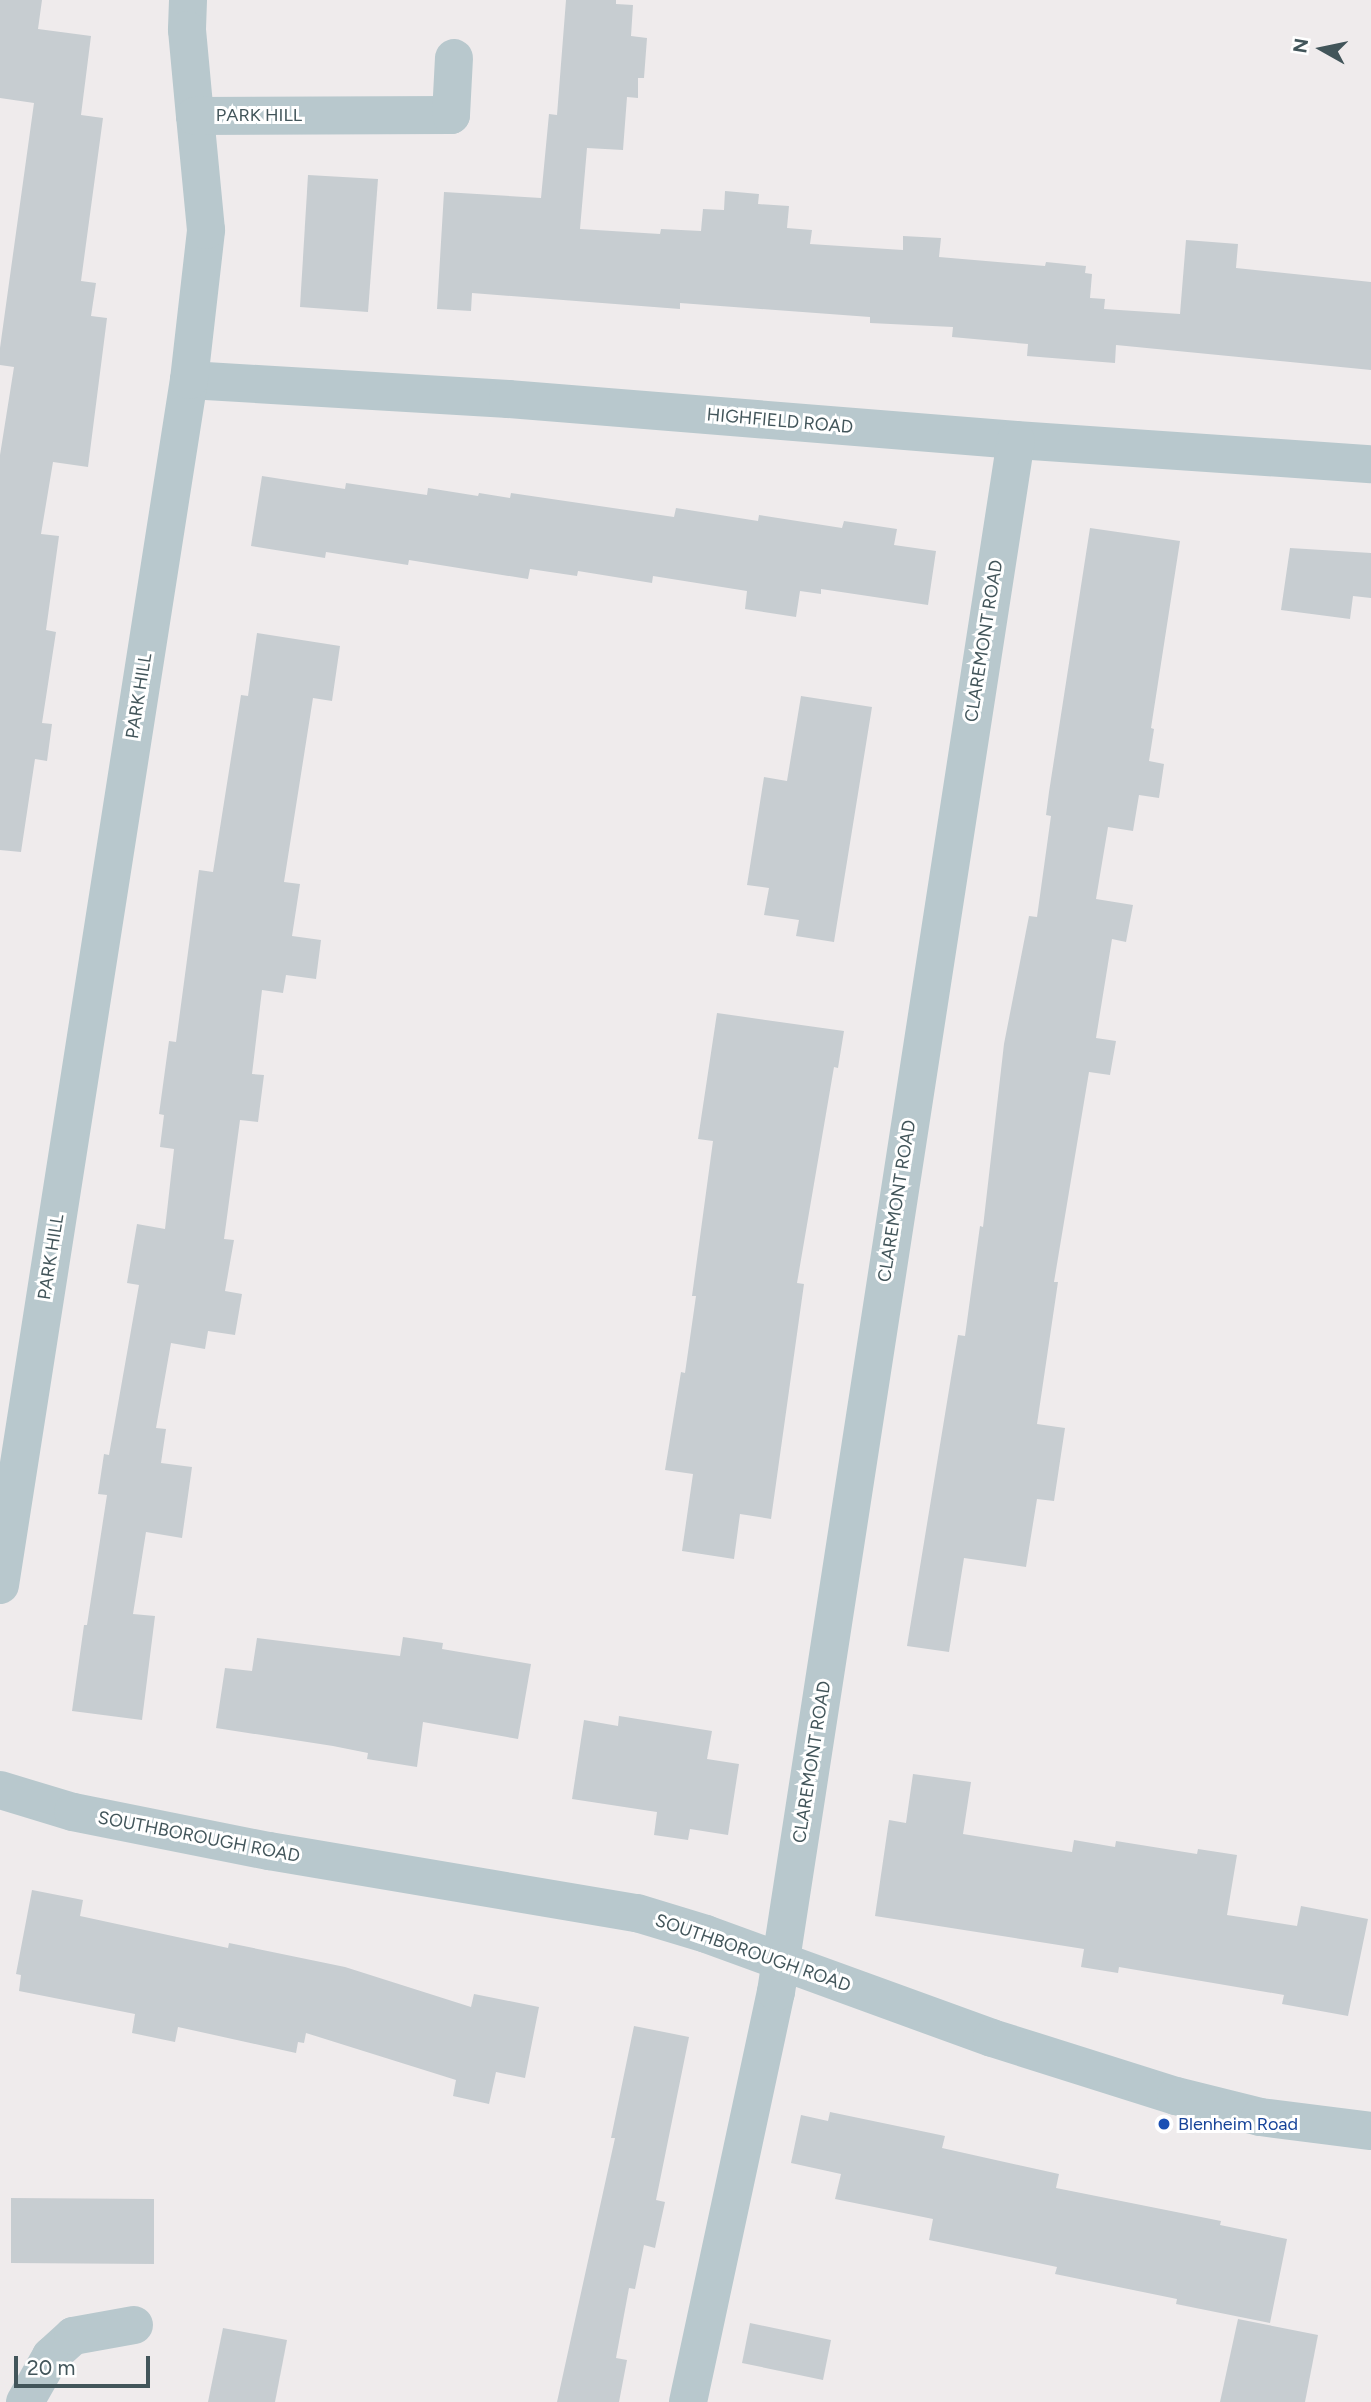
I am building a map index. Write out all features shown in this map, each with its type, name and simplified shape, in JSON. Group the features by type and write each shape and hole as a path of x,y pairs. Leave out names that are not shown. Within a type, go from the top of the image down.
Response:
{"street":[{"path":"188,0 187,30 195,116"},
{"name":"PARK HILL","path":"0,1585 189,380 206,230 195,116 451,115 454,58"},
{"name":"HIGHFIELD ROAD","path":"189,380 508,399 1017,440 1371,464"},
{"name":"CLAREMONT ROAD","path":"781,1963 1017,440"},
{"name":"SOUTHBOROUGH ROAD","path":"0,1790 73,1812 269,1851 637,1913 706,1934 992,2038 1176,2096 1260,2117 1371,2131"},
{"path":"688,2402 781,1963"},
{"path":"25,2402 51,2356 73,2336 134,2325"}],"building":[{"path":"0,0 42,0 38,29 91,36 81,115 103,118 81,281 96,283 91,316 107,318 88,467 53,462 41,534 59,536 46,630 56,632 42,723 52,724 47,761 35,759 21,852 0,850 0,455 14,367 0,365 0,348 34,103 0,98"},
{"path":"566,0 616,0 616,4 633,5 631,36 647,38 644,78 638,78 638,98 627,97 623,150 587,148 580,229 660,234 661,229 701,231 703,209 724,210 725,191 759,194 758,204 789,206 787,228 812,230 810,244 903,250 903,236 941,238 939,257 1045,266 1046,262 1086,266 1085,273 1092,274 1090,298 1105,299 1104,309 1180,314 1186,240 1238,244 1236,268 1371,282 1371,370 1116,345 1115,363 1027,356 1028,344 952,337 953,327 870,323 870,317 680,303 680,309 472,293 471,311 437,309 444,192 541,198 549,114 557,115"},
{"path":"308,175 378,179 368,312 300,307"},
{"path":"262,476 345,489 346,483 427,495 428,488 510,498 511,493 674,517 676,508 758,521 759,515 842,528 844,521 897,529 894,545 936,551 928,605 821,589 821,594 800,591 796,617 745,609 747,591 653,576 652,583 578,571 577,576 530,569 528,579 409,560 408,565 326,552 325,558 251,546"},
{"path":"1090,528 1180,541 1151,728 1154,729 1149,761 1164,764 1159,798 1139,795 1133,831 1108,827 1096,899 1133,905 1126,942 1112,939 1096,1038 1116,1041 1110,1075 1089,1072 1054,1282 1058,1282 1037,1424 1065,1428 1054,1501 1037,1499 1026,1567 964,1558 949,1652 907,1646 958,1335 965,1336 980,1226 983,1227 1004,1044 1029,916 1037,917 1051,816 1046,815 1049,792"},
{"path":"1290,548 1371,553 1371,598 1353,596 1350,619 1281,610"},
{"path":"257,633 340,646 332,701 313,698 284,882 300,884 292,936 321,940 316,979 286,975 283,993 262,990 252,1074 264,1075 258,1122 240,1120 224,1239 234,1240 225,1291 242,1294 235,1335 208,1331 205,1349 171,1343 156,1428 166,1429 161,1463 192,1467 182,1538 146,1532 133,1614 155,1616 142,1720 72,1711 107,1495 98,1494 104,1454 109,1455 139,1285 127,1283 137,1224 165,1229 174,1149 160,1147 164,1115 159,1114 169,1041 176,1042 199,870 213,872 241,695 248,696"},
{"path":"801,696 872,707 834,942 796,936 799,920 764,915 769,888 747,885 764,777 787,781"},
{"path":"717,1013 844,1031 838,1068 834,1067 797,1283 804,1284 771,1519 740,1514 734,1559 682,1551 693,1474 665,1470 681,1372 685,1373 696,1296 692,1296 713,1141 698,1139"},
{"path":"403,1637 443,1643 442,1649 531,1664 518,1739 423,1722 417,1767 367,1759 368,1753 333,1746 216,1728 225,1668 252,1671 257,1638 400,1656"},
{"path":"619,1716 712,1731 707,1759 739,1764 728,1835 690,1829 688,1840 654,1835 657,1812 572,1799 584,1720 618,1726"},
{"path":"913,1774 971,1782 963,1834 1072,1852 1074,1840 1115,1847 1116,1841 1197,1854 1198,1849 1237,1855 1227,1915 1297,1926 1301,1906 1368,1919 1348,2016 1282,2004 1284,1995 1119,1967 1118,1973 1081,1967 1084,1949 875,1916 889,1820 906,1823"},
{"path":"32,1890 83,1900 80,1916 228,1948 229,1943 345,1967 471,2007 474,1994 539,2007 525,2078 496,2072 489,2104 453,2096 456,2080 306,2033 304,2043 298,2042 296,2053 178,2027 175,2042 132,2033 135,2014 19,1991 21,1975 16,1974"},
{"path":"634,2026 689,2037 656,2200 665,2202 655,2248 644,2245 635,2289 629,2288 616,2358 627,2360 619,2402 557,2402 615,2138 611,2138"},
{"path":"830,2112 945,2136 942,2148 1059,2174 1056,2188 1221,2221 1220,2225 1287,2239 1270,2323 1176,2304 1177,2299 1055,2274 1057,2267 929,2240 933,2219 835,2199 841,2174 791,2163 801,2115 828,2121"},
{"path":"11,2198 154,2199 154,2264 11,2263"},
{"path":"1238,2319 1318,2335 1305,2402 1220,2402"},
{"path":"750,2323 831,2340 823,2380 742,2363"},
{"path":"223,2328 287,2340 275,2402 208,2402"}],"place":[{"name":"Blenheim Road","path":"1164,2124"}]}
